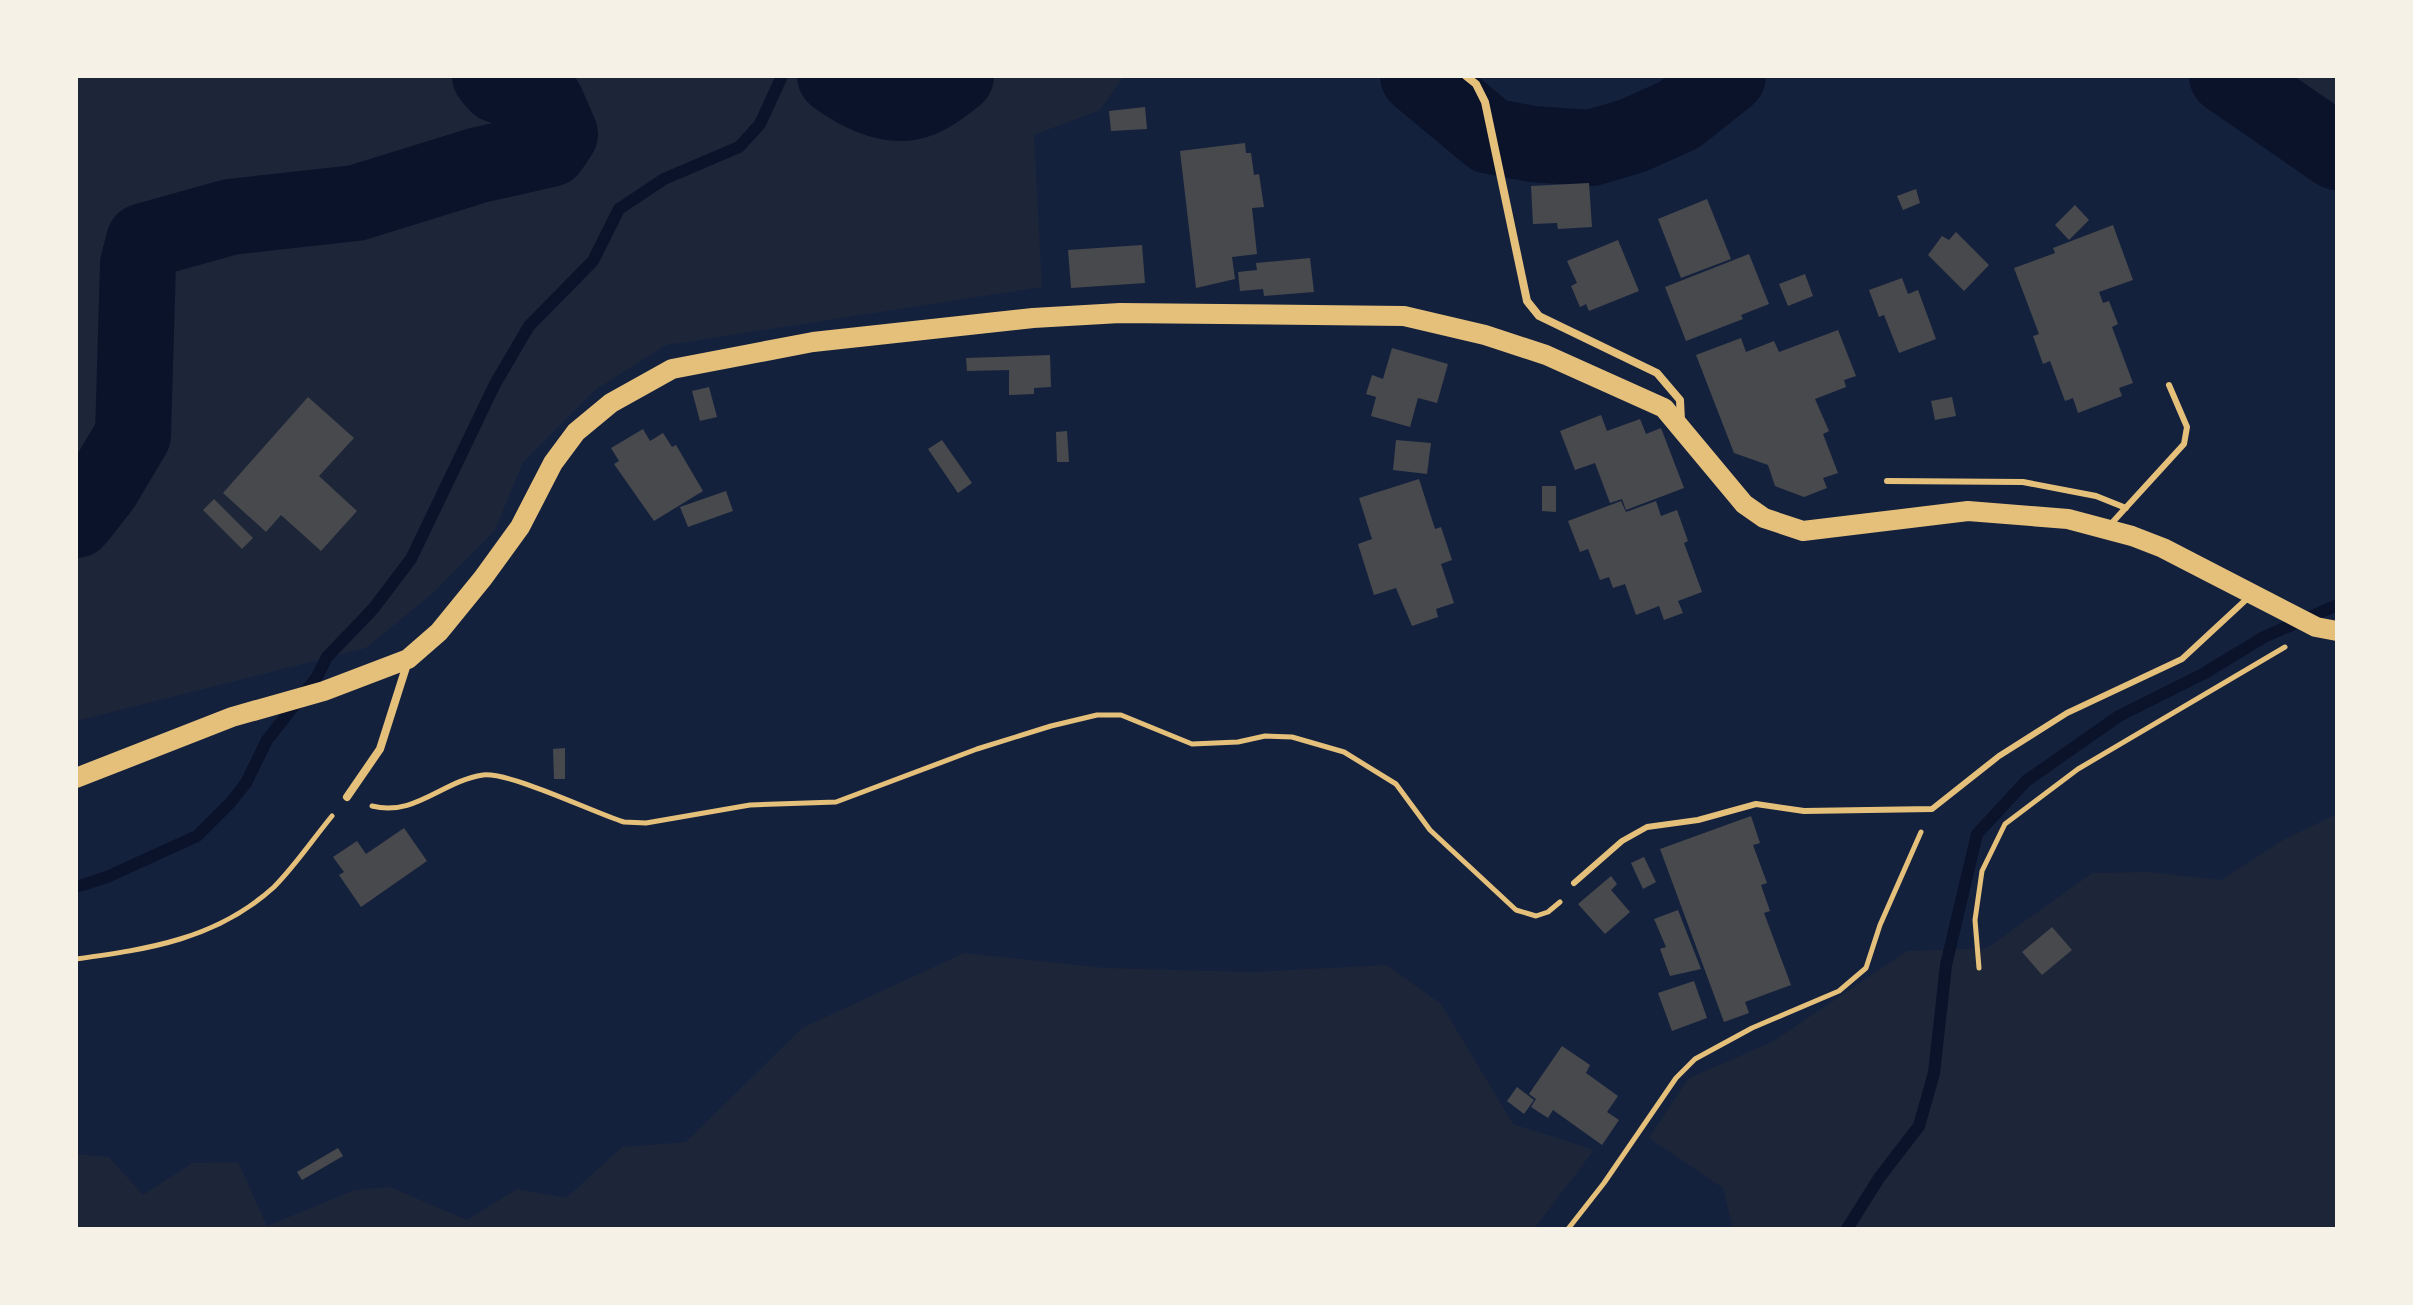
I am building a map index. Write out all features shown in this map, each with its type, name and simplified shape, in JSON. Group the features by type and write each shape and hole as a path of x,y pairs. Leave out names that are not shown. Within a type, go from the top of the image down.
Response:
{"main road":[{"path":"76,778 232,717 324,691 408,659 439,632 483,578 520,527 553,463 576,432 611,403 672,369 813,342 956,324 1120,313 1404,316 1485,335 1546,355 1664,408 1744,504 1764,518 1803,531 1968,511 2068,519 2163,548 2326,630"}],"street":[{"path":"1466,76 1476,84 1485,102 1527,301 1539,316 1657,373 1680,400 1681,426"},
{"path":"347,797 380,749 408,659"}],"lane":[{"path":"2107,529 2184,444 2187,427 2169,385"},
{"path":"1887,481 2023,482 2096,496 2126,508"},
{"path":"1574,883 1622,841 1647,827 1698,820 1756,804 1804,811 1932,809 1999,756 2055,721 2182,659 2252,594"}],"path":[{"path":"1979,968 1975,920 1982,871 2005,824 2078,769 2185,703 2280,648 2326,630"},
{"path":"76,959 168,945 231,919 274,886 347,797 375,808 400,810 460,781 486,774 612,818 646,823 750,805 836,802 977,749 1097,715 1121,715 1192,744 1238,742 1265,736 1292,737 1344,752 1396,784 1430,830 1516,910 1536,916 1548,912 1574,883"},
{"path":"1568,1229 1604,1183 1676,1078 1695,1059 1752,1028 1839,991 1866,968 1903,867 1932,809"}],"shaded area":[{"path":"76,76 1124,76 1100,110 1034,135 1042,287 666,345 595,390 523,462 495,530 434,592 366,648 76,721"},
{"path":"2289,76 2337,76 2337,111 2292,77"},
{"path":"2337,814 2337,1229 1733,1229 1723,1188 1649,1138 1689,1078 1772,1042 1907,951 1987,948 2092,873 2149,872 2221,880 2283,840"},
{"path":"964,953 1106,968 1251,972 1387,965 1441,1004 1513,1124 1594,1150 1534,1229 76,1229 76,1154 109,1157 143,1195 192,1163 238,1162 267,1226 355,1190 390,1187 467,1220 517,1189 566,1198 622,1147 686,1142 802,1028"}],"building":[{"path":"1145,107 1147,129 1111,131 1109,111"},
{"path":"1245,143 1246,153 1251,153 1254,175 1259,174 1264,207 1252,208 1257,254 1232,257 1235,279 1196,288 1180,151"},
{"path":"1589,183 1592,227 1558,229 1557,223 1533,224 1531,186"},
{"path":"1916,189 1920,203 1903,210 1897,196"},
{"path":"1707,199 1731,259 1681,278 1658,219"},
{"path":"2075,205 2089,220 2069,240 2055,225"},
{"path":"2113,225 2133,280 2099,292 2103,303 2109,301 2118,324 2112,327 2133,383 2119,388 2122,396 2078,413 2073,398 2065,401 2050,361 2043,364 2033,336 2039,334 2014,268 2055,253 2053,248"},
{"path":"1956,232 1989,265 1964,291 1928,255 1942,236 1949,240"},
{"path":"1618,240 1639,291 1589,311 1586,304 1580,307 1571,286 1577,283 1567,261"},
{"path":"1142,245 1145,283 1071,288 1068,250"},
{"path":"1749,254 1769,304 1741,315 1743,319 1686,341 1665,287"},
{"path":"1310,258 1314,292 1264,296 1263,289 1240,291 1238,272 1257,270 1256,263"},
{"path":"1805,274 1813,296 1788,306 1779,284"},
{"path":"1902,278 1908,294 1918,290 1936,339 1899,353 1884,315 1879,317 1869,290"},
{"path":"1838,330 1856,376 1844,380 1846,387 1815,399 1829,431 1823,434 1838,473 1823,478 1827,488 1804,497 1775,486 1768,465 1734,453 1696,355 1741,338 1746,352 1774,341 1779,352"},
{"path":"1392,348 1448,364 1437,403 1418,398 1410,427 1371,416 1376,397 1366,394 1372,375 1383,379"},
{"path":"1050,355 1051,387 1034,388 1034,394 1009,395 1009,370 967,371 966,358"},
{"path":"709,387 717,417 700,421 692,391"},
{"path":"308,397 354,438 319,476 357,511 321,551 281,515 266,532 223,493"},
{"path":"1952,397 1956,416 1935,420 1931,401"},
{"path":"1601,415 1607,431 1640,419 1646,434 1661,428 1684,488 1626,510 1622,499 1610,503 1595,463 1575,470 1560,431"},
{"path":"643,429 650,441 663,433 672,447 676,445 703,491 654,521 614,464 619,461 611,448"},
{"path":"1067,431 1069,462 1057,462 1056,432"},
{"path":"942,440 972,483 958,493 928,449"},
{"path":"1396,440 1431,443 1427,474 1393,470"},
{"path":"1419,479 1435,529 1441,527 1452,560 1441,564 1454,603 1436,609 1438,617 1412,626 1396,588 1374,595 1358,544 1372,539 1359,498"},
{"path":"1542,486 1556,486 1556,512 1542,511"},
{"path":"726,491 733,511 688,527 680,507"},
{"path":"214,499 253,538 242,549 203,510"},
{"path":"1621,501 1626,512 1656,501 1661,516 1677,510 1688,541 1684,543 1702,592 1678,601 1683,613 1664,620 1659,606 1636,615 1625,584 1613,588 1609,577 1600,580 1588,549 1580,552 1568,521"},
{"path":"565,748 565,779 554,779 553,749"},
{"path":"1751,816 1760,843 1753,845 1767,883 1761,885 1770,911 1764,913 1791,985 1745,1002 1749,1013 1724,1022 1660,849"},
{"path":"404,828 427,861 361,907 339,875 344,872 333,857 357,841 366,854"},
{"path":"1644,857 1656,882 1643,889 1631,863"},
{"path":"1611,876 1617,884 1611,890 1630,912 1605,934 1578,904"},
{"path":"1678,910 1701,969 1670,976 1660,949 1666,947 1654,919"},
{"path":"2052,927 2072,950 2042,975 2022,952"},
{"path":"1694,981 1707,1018 1672,1031 1658,993"},
{"path":"1562,1046 1590,1065 1586,1073 1618,1096 1607,1112 1619,1120 1602,1145 1553,1110 1548,1118 1531,1107 1536,1099 1529,1094"},
{"path":"1517,1087 1534,1100 1524,1114 1507,1101"},
{"path":"338,1148 343,1156 302,1180 297,1172"}],"waterway":[{"path":"76,520 102,487 133,435 138,264 144,241 230,217 356,203 479,165 550,149 560,134 546,102 498,85 490,76"},
{"path":"76,887 107,877 197,836 230,803 246,783 267,740 317,677 327,657 373,609 411,559 495,384 529,326 593,261 619,209 664,179 739,147 760,124 782,76"},
{"path":"835,76 874,98 896,103 923,98 956,76"},
{"path":"1418,76 1490,136 1532,144 1591,148 1632,136 1679,115 1728,76"},
{"path":"2227,76 2337,152"},
{"path":"1847,1229 1879,1178 1919,1126 1934,1073 1946,965 1977,834 2026,781 2119,716 2203,674 2264,637 2337,605"}]}
